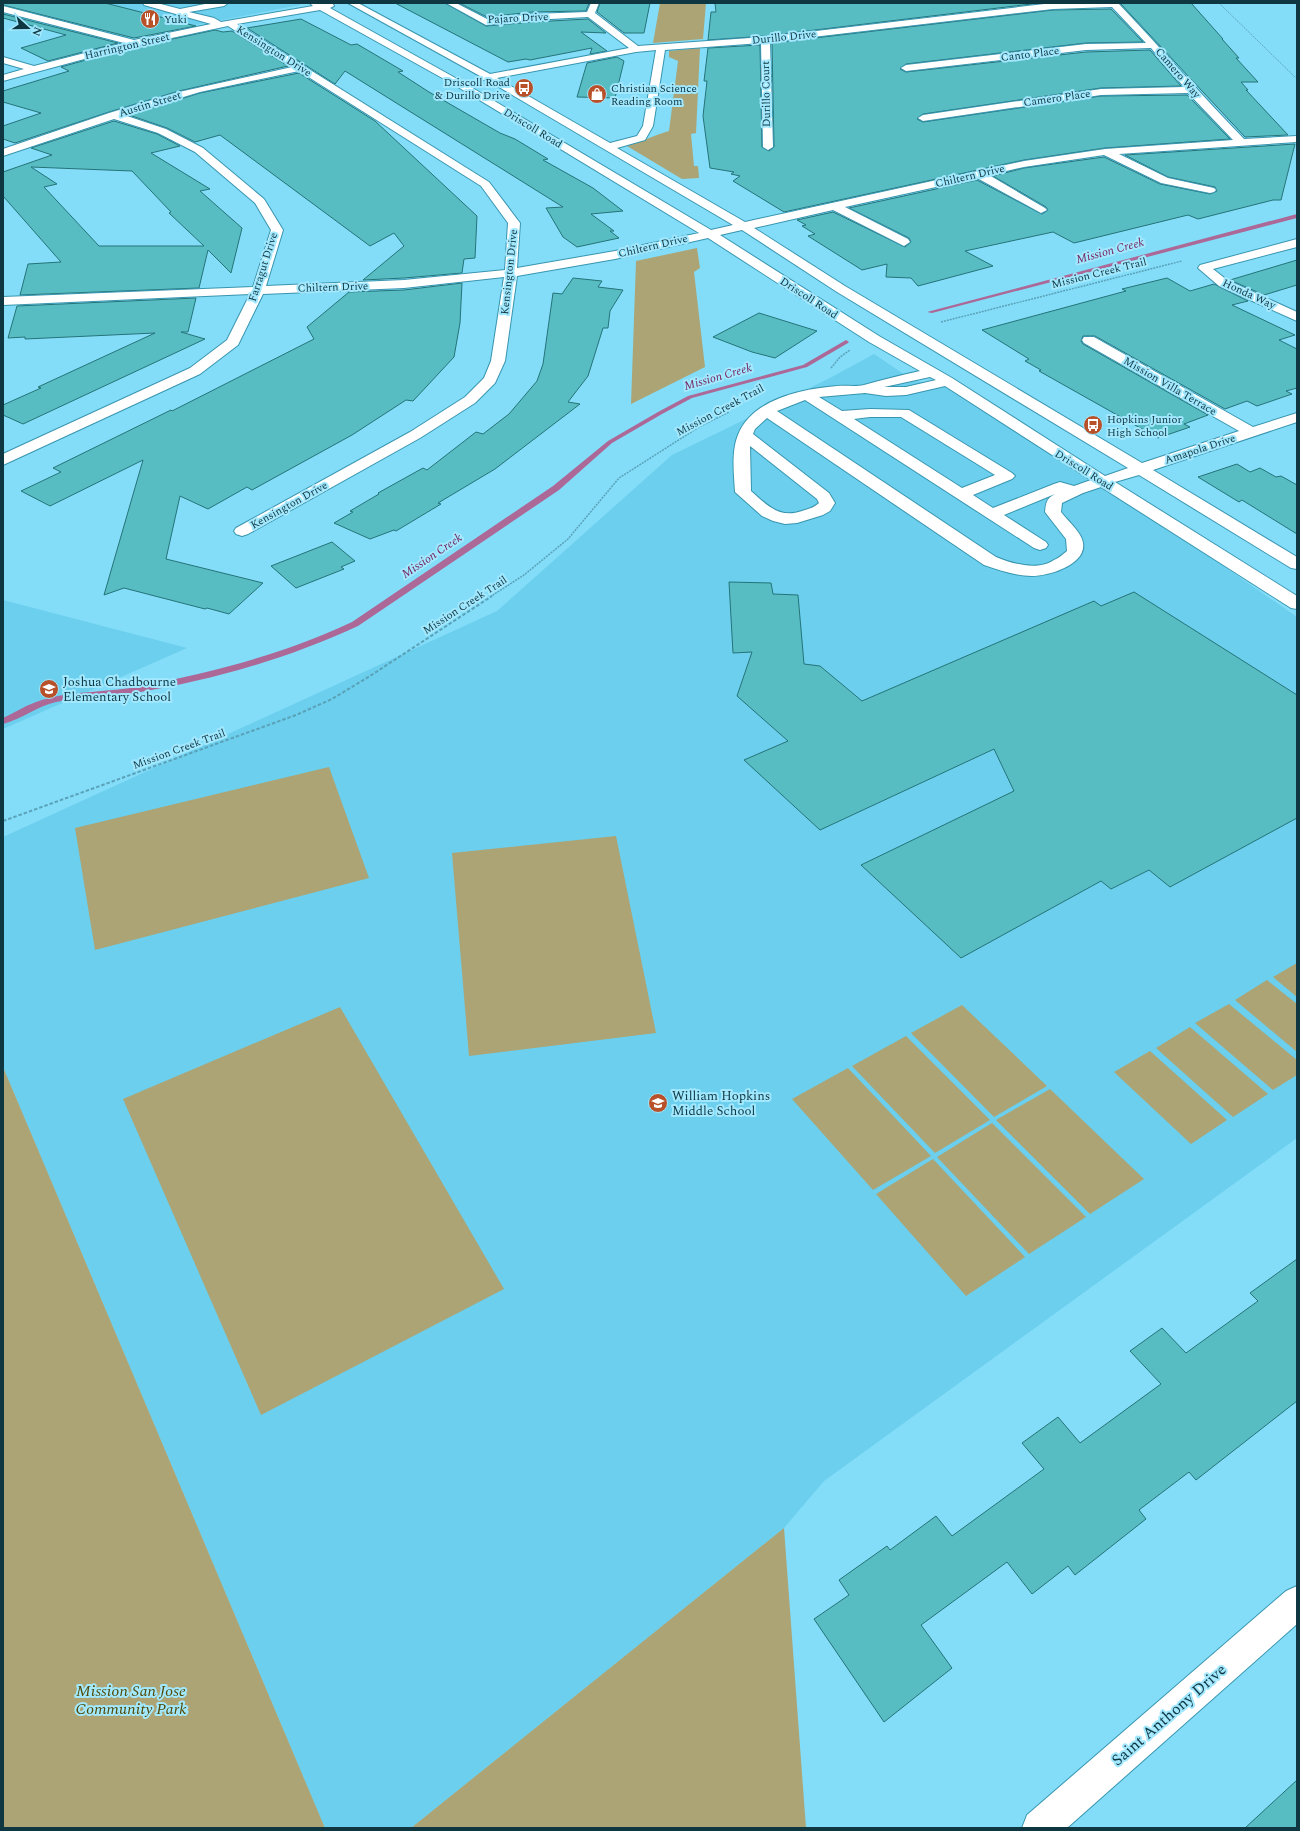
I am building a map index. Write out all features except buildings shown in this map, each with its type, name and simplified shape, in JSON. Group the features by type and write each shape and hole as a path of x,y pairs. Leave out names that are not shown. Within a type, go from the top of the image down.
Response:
{"street":[{"name":"Kensington Drive","path":"147,3 224,24 301,68 485,184 514,223 511,274 498,361 490,380 470,400 415,435 242,531"},
{"path":"177,11 224,3"},
{"name":"Driscoll Road","path":"352,3 489,77 742,226 841,289 1141,468 1297,564"},
{"name":"Pajaro Drive","path":"450,3 486,22 532,17 590,14"},
{"path":"595,3 590,14 636,49"},
{"name":"Harrington Street","path":"3,78 133,43 318,5 340,4"},
{"name":"Durillo Drive","path":"456,82 636,49 765,40 1053,6 1114,4"},
{"name":"Camero Way","path":"1114,4 1153,45 1191,90 1242,143"},
{"name":"Driscoll Road","path":"318,5 456,82 708,233 874,339 947,381 1102,482 1297,604"},
{"path":"3,9 133,43"},
{"path":"186,21 217,15"},
{"path":"117,38 163,27"},
{"name":"Durillo Court","path":"765,40 768,147"},
{"name":"Canto Place","path":"906,68 1086,47 1153,45"},
{"path":"608,147 641,138 648,126 661,48"},
{"path":"3,60 34,69"},
{"name":"Austin Street","path":"3,153 114,115 183,94 236,80 301,68"},
{"name":"Camero Place","path":"923,118 1101,92 1191,90"},
{"name":"Farragut Drive","path":"3,460 195,371 233,342 258,290 277,230 260,201 199,150 162,131 114,115"},
{"name":"Chiltern Drive","path":"3,301 404,284 511,274 615,255 708,233 836,207 1024,164 1105,152 1297,139"},
{"path":"1105,152 1165,181 1210,190"},
{"path":"979,174 1040,210"},
{"path":"836,207 904,242"},
{"name":"Honda Way","path":"1297,243 1204,268 1223,283 1297,317"},
{"name":"Mission Villa Terrace","path":"1089,340 1251,432"},
{"path":"865,389 880,383 913,378 932,372"},
{"path":"746,436 823,496 827,503 825,507 795,519 784,519 774,515 755,503 743,492 742,448 747,430 766,411 808,395 841,390 865,389 877,392 907,391 926,388 947,381"},
{"path":"808,395 1040,546"},
{"path":"766,411 990,561 1009,568 1034,571 1059,565 1075,552 1074,539 1054,512 1054,502 1077,490"},
{"path":"840,416 870,413 904,413 1007,476 961,494"},
{"name":"Amapola Drive","path":"1077,490 1297,417"},
{"path":"992,514 1060,487 1077,490"},
{"name":"Saint Anthony Drive","path":"1040,1828 1297,1602"}],"path":[{"path":"1219,3 1297,80"},
{"name":"Mission Creek Trail","path":"939,323 1187,260"},
{"path":"827,371 835,365 840,357 853,349"},
{"name":"Mission Creek Trail","path":"3,821 296,715 332,699 412,649 524,575 568,539 619,478 699,427 732,411"}],"shaded area":[{"path":"3,3 300,3 300,5 106,42 3,15"},
{"name":"William Hopkins Middle School","path":"874,354 914,381 950,385 1102,482 1297,617 1297,1138 824,1481 784,1528 411,1828 325,1828 3,1067 3,837 497,611 672,455 830,378"},
{"name":"Joshua Chadbourne Elementary School","path":"3,600 187,648 3,729"}],"green space":[{"path":"660,3 706,3 703,39 653,43"},
{"path":"700,48 696,133 691,134 694,166 698,166 699,178 682,179 627,146 669,131 678,61 669,57 669,51"},
{"path":"697,248 700,268 694,272 705,367 631,404 636,261"},
{"path":"329,767 369,878 95,950 75,828"},
{"path":"616,836 656,1033 469,1056 452,853"},
{"path":"1297,963 1297,997 1273,977"},
{"path":"1267,980 1297,1004 1297,1052 1235,1000"},
{"path":"1229,1004 1297,1060 1297,1075 1273,1090 1195,1023"},
{"path":"962,1005 1047,1086 994,1117 911,1033"},
{"path":"340,1007 504,1289 261,1415 123,1099"},
{"path":"1190,1027 1268,1094 1233,1117 1156,1048"},
{"path":"906,1036 990,1120 935,1153 852,1066"},
{"path":"1150,1051 1227,1120 1191,1144 1114,1072"},
{"name":"Mission San Jose Community Park","path":"3,1067 325,1828 3,1828"},
{"path":"848,1068 931,1156 873,1190 792,1099"},
{"path":"1050,1089 1144,1179 1090,1214 996,1120"},
{"path":"992,1123 1086,1217 1029,1254 937,1157"},
{"path":"933,1159 1025,1257 966,1296 876,1194"},
{"path":"784,1528 806,1828 411,1828"}],"waterway":[{"name":"Mission Creek","path":"930,312 1297,216"},
{"name":"Mission Creek","path":"3,721 45,702 56,699 124,692 192,679 275,657 329,636 355,624 556,488 610,442 660,413 690,397 805,366 846,342"}],"place":[{"name":"Yuki","path":"150,19"},
{"name":"Driscoll Road & Durillo Drive","path":"524,88"},
{"name":"Christian Science Reading Room","path":"597,94"},
{"name":"Hopkins Junior High School","path":"1093,425"},
{"name":"Joshua Chadbourne Elementary School","path":"49,689"},
{"name":"William Hopkins Middle School","path":"658,1103"}]}
